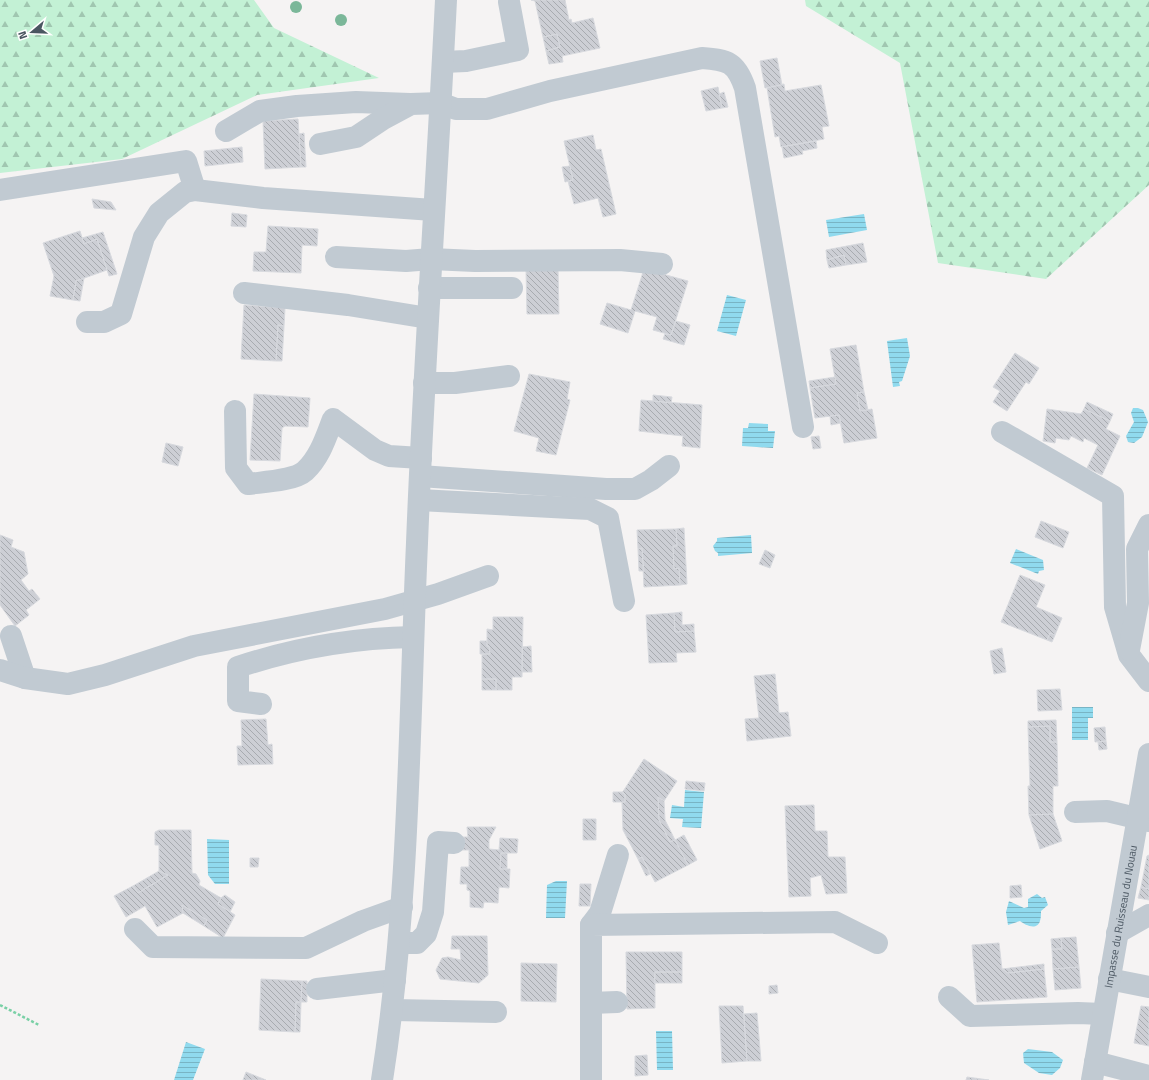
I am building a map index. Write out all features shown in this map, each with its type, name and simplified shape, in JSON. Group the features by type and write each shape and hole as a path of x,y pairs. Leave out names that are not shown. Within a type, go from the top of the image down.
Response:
{"street":[{"path":"382,1080 393,1010 405,873 420,467 433,210 446,0"},
{"path":"443,62 466,61 518,50 509,2"},
{"path":"226,131 260,111 297,106 356,102 411,104 440,103 456,109 487,109 550,91 702,58 723,60 739,71 745,88 803,427"},
{"path":"320,144 356,137 383,119 411,104"},
{"path":"0,190 186,161 195,190"},
{"path":"87,322 104,322 121,314 144,237 159,213 185,192 195,190 263,198 433,210"},
{"path":"336,257 406,261 431,259 475,261 620,260 662,264"},
{"path":"429,288 512,288"},
{"path":"244,293 348,305 428,318"},
{"path":"424,383 455,383 509,376"},
{"path":"235,411 236,468 248,484 279,481 304,472 320,451 333,419 375,450 420,467 606,489 634,489 651,480 669,466"},
{"path":"1002,432 1113,496 1115,607 1139,654 1149,681"},
{"path":"419,500 590,509 608,518 624,601"},
{"path":"1139,654 1137,549 1149,524"},
{"path":"0,670 25,678 68,684 194,646 363,614 415,601 488,576"},
{"path":"11,636 25,678"},
{"path":"261,704 238,701 238,667 269,657 319,646 375,637 414,637"},
{"name":"Impasse du Ruisseau du Nouau","path":"1093,1071 1117,933 1144,820 1149,754"},
{"path":"1075,812 1107,811 1144,820"},
{"path":"399,943 417,944 426,934 433,912 438,842 454,843"},
{"path":"591,1080 591,925 600,913 618,855"},
{"path":"135,929 153,947 306,948 363,921 402,906"},
{"path":"1117,933 1149,915"},
{"path":"591,925 835,922 877,943"},
{"path":"1109,979 1149,987"},
{"path":"317,989 395,980"},
{"path":"949,997 970,1016 1078,1013 1103,1014"},
{"path":"591,1003 617,1002"},
{"path":"393,1010 496,1012"},
{"path":"1093,1071 1149,1076"}],"path":[{"path":"0,1005 39,1025"}],"green space":[{"path":"0,0 254,0 274,28 379,78 257,95 122,159 0,173"},
{"path":"805,0 1149,0 1149,185 1046,279 938,263 900,63 806,6"}],"water":[{"path":"864,214 867,230 829,237 826,220"},
{"path":"727,295 746,300 736,336 717,331"},
{"path":"907,338 910,356 902,381 899,382 900,386 893,387 887,341"},
{"path":"1133,408 1143,410 1148,422 1142,437 1134,443 1128,442 1126,436 1134,422 1131,413"},
{"path":"749,423 768,424 768,431 775,431 773,448 742,446 743,428 748,428"},
{"path":"751,535 752,553 718,556 718,553 715,551 713,546 717,541 717,538"},
{"path":"1016,549 1043,560 1044,570 1039,571 1038,574 1010,563"},
{"path":"1072,707 1093,707 1093,718 1088,718 1088,740 1072,740"},
{"path":"685,790 704,792 701,828 682,827 683,819 670,818 672,805 684,807"},
{"path":"207,839 229,840 229,884 215,884 208,875"},
{"path":"556,881 567,881 565,918 546,918 547,885"},
{"path":"1037,894 1042,898 1045,897 1048,905 1041,911 1041,919 1038,924 1036,926 1031,926 1020,921 1008,925 1006,912 1009,901 1024,908 1028,907 1028,899"},
{"path":"656,1031 672,1031 673,1070 657,1070"},
{"path":"186,1042 205,1049 193,1080 174,1080"},
{"path":"1028,1049 1052,1052 1063,1060 1060,1068 1052,1075 1039,1073 1024,1063 1023,1053"}],"building":[{"path":"531,0 565,0 569,20 571,19 572,23 593,18 600,48 562,56 563,62 549,64 546,51 560,47 557,34 543,37 535,1"},
{"path":"557,34 560,47 546,51 543,37"},
{"path":"777,58 782,85 765,88 760,61"},
{"path":"784,84 785,91 821,85 829,126 822,127 824,139 781,147 779,136 775,137 767,88"},
{"path":"718,87 722,108 706,111 701,91"},
{"path":"724,92 728,107 722,108 719,94"},
{"path":"298,119 301,167 265,169 263,121"},
{"path":"304,133 306,167 301,167 299,134"},
{"path":"593,135 596,150 601,149 616,214 603,217 598,198 574,204 568,181 573,180 564,141"},
{"path":"816,141 817,148 802,151 803,154 784,158 782,147"},
{"path":"242,147 243,162 205,166 204,151"},
{"path":"570,166 573,180 565,182 562,167"},
{"path":"92,199 111,202 116,210 94,208"},
{"path":"232,213 247,215 246,227 231,226"},
{"path":"268,226 318,229 317,246 302,245 301,273 253,271 254,252 266,252"},
{"path":"80,231 84,244 97,239 107,270 76,281 73,300 50,296 54,276 43,243"},
{"path":"103,232 117,274 109,276 97,239 84,244 82,238"},
{"path":"863,243 867,262 846,265 844,255 827,260 826,250"},
{"path":"844,255 846,265 829,268 827,260"},
{"path":"526,269 558,269 559,314 527,314"},
{"path":"644,269 688,281 671,335 653,330 657,317 635,311 628,333 600,324 607,303 631,310"},
{"path":"84,278 80,301 73,300 76,281"},
{"path":"244,305 285,308 284,326 278,325 276,361 241,359"},
{"path":"676,321 690,325 684,345 663,339 665,334 671,335"},
{"path":"278,325 284,326 282,361 276,361"},
{"path":"856,345 864,392 857,393 860,411 872,409 877,438 844,443 839,415 815,418 810,388 836,384 830,349"},
{"path":"1015,353 1039,368 1029,384 1026,382 1007,411 993,402 1000,391 993,387"},
{"path":"529,374 570,382 567,399 570,400 556,455 536,451 539,438 514,431"},
{"path":"835,377 836,384 810,388 809,381"},
{"path":"864,392 868,410 860,411 857,393"},
{"path":"254,394 310,398 308,427 285,426 282,428 280,461 250,460"},
{"path":"653,395 672,397 671,403 653,401"},
{"path":"641,400 702,405 700,448 682,446 683,436 639,431"},
{"path":"1087,402 1113,414 1110,421 1084,409"},
{"path":"1047,409 1081,414 1084,409 1110,421 1106,429 1120,436 1102,475 1087,468 1098,445 1084,438 1083,442 1071,436 1069,440 1056,438 1055,443 1043,441"},
{"path":"839,415 841,423 831,425 830,416"},
{"path":"819,436 821,448 813,449 811,437"},
{"path":"166,443 183,447 178,466 162,462"},
{"path":"1041,521 1069,532 1063,548 1035,537"},
{"path":"684,528 687,584 680,585 679,568 674,569 673,546 677,546 676,529"},
{"path":"676,529 677,546 673,546 674,569 679,568 680,585 644,587 642,548 638,549 637,530"},
{"path":"0,535 13,540 11,547 24,552 28,574 21,580 29,591 32,589 40,599 26,610 29,615 15,626 0,605"},
{"path":"642,548 644,571 639,571 638,549"},
{"path":"765,550 775,555 770,568 759,564"},
{"path":"1020,575 1045,585 1036,607 1062,618 1055,635 1050,633 1047,640 1001,622"},
{"path":"682,612 682,625 694,624 694,631 675,632 674,613"},
{"path":"674,613 675,632 694,631 696,652 676,653 677,662 649,663 646,615"},
{"path":"493,617 523,617 522,677 512,677 512,690 496,690 496,679 482,679 482,654 490,654 489,646 487,646 487,629 493,630"},
{"path":"1050,633 1055,635 1052,642 1047,640"},
{"path":"480,641 487,641 490,654 480,654"},
{"path":"531,646 532,672 522,672 522,647"},
{"path":"1002,648 1006,672 994,674 990,651"},
{"path":"775,674 779,713 788,712 791,736 747,741 745,719 759,718 754,676"},
{"path":"482,679 496,679 496,690 482,690"},
{"path":"1060,689 1062,710 1038,711 1037,690"},
{"path":"266,719 268,745 272,744 273,764 238,765 237,746 242,746 241,720"},
{"path":"1056,720 1057,742 1050,742 1050,726 1028,727 1028,721"},
{"path":"1050,726 1050,742 1057,742 1058,786 1053,786 1053,814 1029,815 1028,786 1030,786 1028,727"},
{"path":"1105,727 1106,741 1095,742 1094,728"},
{"path":"1106,741 1107,749 1099,750 1098,742"},
{"path":"644,759 677,781 664,801 658,797 659,820 670,842 675,840 688,865 655,882 642,857 638,859 623,830 622,802 625,802 625,794 622,793"},
{"path":"686,781 705,783 704,791 685,789"},
{"path":"613,792 623,792 625,794 625,802 613,802"},
{"path":"658,797 664,801 665,820 675,840 670,842 659,820"},
{"path":"814,805 815,831 827,831 828,857 845,857 847,893 826,894 821,875 810,878 811,896 789,897 785,806"},
{"path":"1053,814 1062,841 1040,849 1029,815"},
{"path":"583,819 596,819 596,840 583,840"},
{"path":"467,827 496,827 489,840 489,849 499,850 500,838 518,839 517,853 501,853 500,869 510,869 509,888 499,887 498,903 484,902 483,908 470,907 470,891 467,890 467,884 460,884 461,867 469,867 469,850 461,850 461,837 468,837"},
{"path":"159,830 191,830 192,873 196,874 200,881 199,885 221,898 218,904 235,915 223,938 204,926 207,920 182,905 183,913 157,927 145,906 126,917 114,896 133,886 138,893 168,875 159,871 159,845 155,845 155,832"},
{"path":"684,835 697,860 688,865 675,840"},
{"path":"501,853 507,853 507,869 500,869"},
{"path":"1149,855 1149,889 1141,887 1147,856"},
{"path":"642,857 650,874 646,876 638,859"},
{"path":"250,858 259,858 258,867 250,867"},
{"path":"159,871 168,875 138,893 133,886"},
{"path":"580,884 591,884 590,906 579,906"},
{"path":"1021,885 1022,897 1010,898 1010,886"},
{"path":"1141,887 1149,889 1149,900 1138,898"},
{"path":"225,895 235,902 230,912 218,904 221,898"},
{"path":"182,905 207,920 204,926 183,913"},
{"path":"452,936 487,936 488,975 479,983 440,979 436,970 442,958 448,957 461,960 460,949 451,949"},
{"path":"1076,937 1079,967 1053,969 1052,949 1062,949 1061,938"},
{"path":"1061,938 1062,949 1052,949 1051,939"},
{"path":"999,943 1002,969 1008,973 1044,969 1047,997 977,1002 972,945"},
{"path":"626,952 682,952 682,972 655,972 655,1008 627,1009"},
{"path":"521,963 557,964 556,1002 521,1001"},
{"path":"1044,964 1044,969 1008,973 1002,969"},
{"path":"1079,967 1081,988 1055,990 1053,969"},
{"path":"655,972 682,972 682,983 654,983"},
{"path":"261,979 302,981 301,1002 296,1002 295,1032 259,1030"},
{"path":"302,981 307,981 307,1002 301,1002"},
{"path":"777,985 778,993 769,994 769,986"},
{"path":"296,1002 301,1002 300,1032 295,1032"},
{"path":"719,1006 743,1006 747,1061 722,1063"},
{"path":"1141,1006 1149,1007 1149,1046 1134,1043"},
{"path":"757,1013 761,1061 747,1061 744,1014"},
{"path":"647,1055 648,1075 635,1076 635,1056"},
{"path":"246,1072 266,1080 243,1080"},
{"path":"967,1077 989,1080 966,1080"}]}
